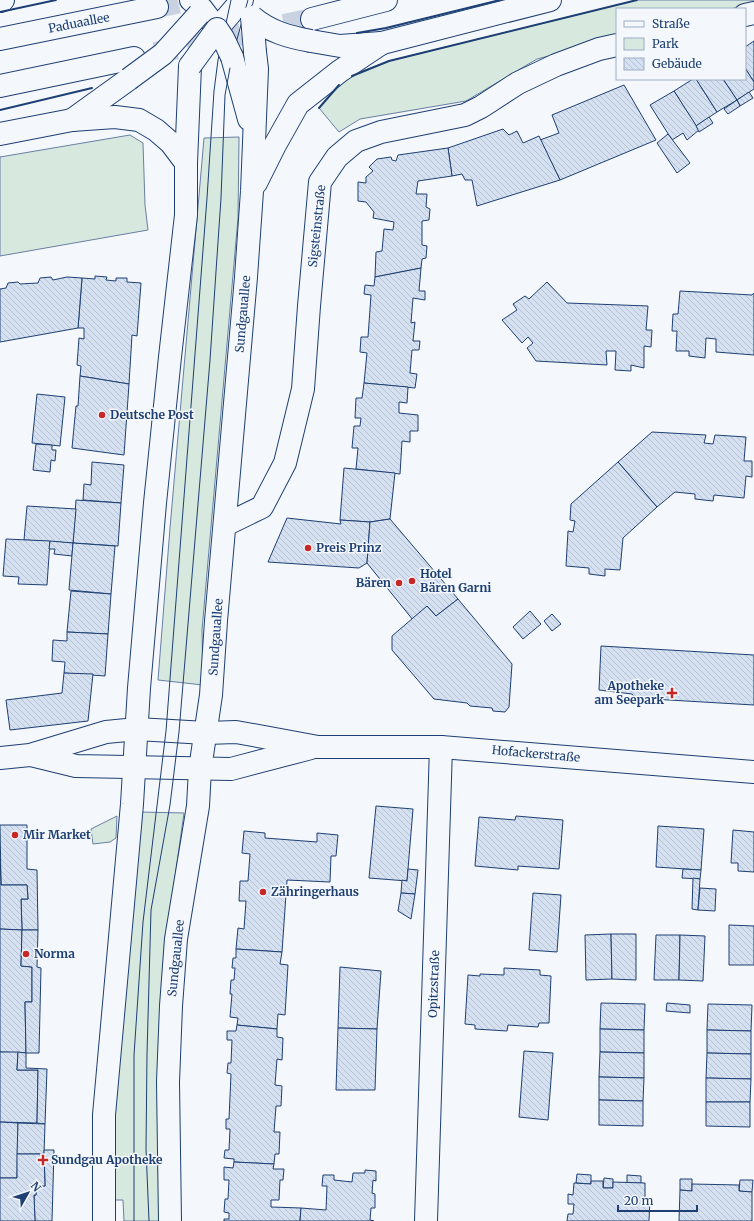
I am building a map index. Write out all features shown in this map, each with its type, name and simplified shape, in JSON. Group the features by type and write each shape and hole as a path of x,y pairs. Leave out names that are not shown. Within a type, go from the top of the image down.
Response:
{"main road":[{"path":"312,19 386,0"},
{"path":"190,66 217,29 247,4 261,24 271,30 291,37 340,46 382,43 550,0"},
{"name":"Sundgauallee","path":"170,1221 168,1082 171,1006 176,939 198,806 200,769 211,695 252,191 257,70 247,4"},
{"path":"200,5 223,38 232,57 254,140"},
{"path":"104,1221 104,1115 155,503 186,215 186,163 190,66 200,5"},
{"path":"72,120 163,54 200,5"},
{"name":"Paduaallee","path":"0,39 157,7"},
{"path":"252,191 298,104 340,71 382,43"},
{"name":"Sigsteinstraße","path":"225,525 262,507 285,463 303,389 320,182 337,157 356,141 381,132 465,115 518,84 556,65 599,49 616,45"},
{"path":"0,86 134,58"},
{"path":"0,134 72,120 115,117 139,120 156,130 171,142 186,163"},
{"name":"Hofackerstraße","path":"30,755 106,732 136,729 206,733 236,732 318,747 441,747 754,772"},
{"name":"Hofackerstraße","path":"30,755 76,766 231,769 318,747"},
{"name":"Opitzstraße","path":"426,1221 441,747"},
{"path":"0,758 30,755"}],"green space":[{"path":"637,0 754,0 754,3 734,8 616,8 616,38 537,59 466,101 360,119 339,132 319,108 338,86 352,75 389,61"},
{"path":"130,135 143,143 145,205 148,230 0,256 0,157"},
{"path":"239,137 238,218 202,630 203,685 158,680 204,138"},
{"path":"140,812 184,813 172,898 159,1092 158,1160 160,1221 124,1221 123,1200 111,1200 111,1131"},
{"path":"117,816 116,838 110,842 93,844 91,829"}],"building":[{"path":"754,41 754,82 746,70 746,46"},
{"path":"746,70 754,82 754,89 737,100 724,80 746,80"},
{"path":"691,80 697,80 717,112 696,126 674,91"},
{"path":"697,80 724,80 737,100 717,112"},
{"path":"624,85 656,140 560,180 540,140 559,133 552,115"},
{"path":"674,91 699,130 687,140 683,133 672,140 650,105"},
{"path":"749,92 753,98 740,106 737,100"},
{"path":"737,100 740,106 728,114 724,109"},
{"path":"709,117 713,123 699,132 696,126"},
{"path":"503,129 509,135 517,131 523,143 539,136 560,180 477,206 472,180 465,180 462,174 452,176 448,148"},
{"path":"668,134 690,163 677,173 657,143"},
{"path":"448,148 452,176 418,181 416,194 427,194 426,207 430,209 429,220 422,221 422,245 427,246 426,258 422,259 421,268 375,277 376,252 382,251 384,229 393,230 394,222 373,218 374,212 366,202 358,201 358,182 366,183 366,177 373,171 369,167 377,159 391,157 392,160 396,161 398,155"},
{"path":"421,268 419,291 425,291 425,300 413,298 411,323 415,322 413,341 420,341 419,350 412,350 410,373 417,374 415,388 364,383 367,353 360,352 361,337 368,337 371,295 364,294 365,285 374,286 375,277"},
{"path":"95,276 107,277 106,280 116,281 116,278 127,278 127,282 141,283 137,336 132,335 129,384 80,376 81,366 77,365 79,338 84,339 84,328 78,328 82,278 95,279"},
{"path":"51,277 53,280 67,277 82,278 78,328 0,342 0,289 6,288 8,283 38,283 40,278"},
{"path":"547,282 567,303 648,306 646,330 652,330 651,347 644,346 644,368 631,365 631,371 615,370 616,351 606,351 607,365 536,361 527,348 533,343 528,337 522,343 502,320 517,310 513,304 525,296 529,299"},
{"path":"680,291 752,295 754,293 754,355 716,352 716,339 706,338 705,358 689,356 689,351 676,351 677,331 672,331 673,314 678,314"},
{"path":"80,376 129,384 124,455 72,448 76,406 78,406"},
{"path":"364,383 408,387 407,403 399,402 399,413 418,415 418,431 410,431 410,442 402,441 400,474 356,469 358,448 352,448 354,426 360,426 361,418 355,418 356,398 362,398"},
{"path":"37,394 65,397 60,446 32,443"},
{"path":"652,432 706,435 704,443 713,444 715,435 746,437 744,461 752,461 752,477 746,476 744,498 714,495 713,501 695,499 695,494 675,492 657,507 618,462"},
{"path":"36,444 52,445 52,450 56,450 55,461 51,460 50,472 33,470"},
{"path":"92,462 124,465 121,503 83,500 84,484 91,485"},
{"path":"618,462 657,507 623,538 620,570 605,569 605,576 589,574 589,568 566,566 568,531 573,532 575,521 570,520 571,504"},
{"path":"344,468 395,473 390,519 370,522 340,520"},
{"path":"76,500 121,503 118,546 73,543"},
{"path":"27,506 76,509 73,543 24,540"},
{"path":"287,518 341,524 340,520 370,522 367,563 359,568 268,562"},
{"name":"Hotel Bären Garni","path":"390,519 458,599 436,616 427,606 413,620 367,563 370,522"},
{"path":"6,539 50,541 47,585 18,584 19,577 3,576"},
{"path":"50,541 73,543 72,556 54,554 55,549 49,549"},
{"path":"73,543 115,546 111,594 69,590"},
{"path":"71,591 111,594 108,634 67,632"},
{"path":"458,599 512,664 509,707 505,712 493,711 492,708 470,706 467,703 434,699 392,650 392,636 427,606 436,616"},
{"path":"530,611 541,624 523,639 513,627"},
{"path":"552,614 561,624 552,631 544,621"},
{"path":"67,632 108,634 105,676 64,673 65,662 52,661 53,640 67,641"},
{"path":"601,646 754,655 754,705 635,698 632,694 599,690"},
{"path":"64,673 93,674 88,721 10,730 6,700 62,693"},
{"path":"376,806 413,809 407,881 369,878"},
{"path":"516,816 563,820 559,869 518,866 518,870 475,866 479,817 515,820"},
{"path":"0,825 27,825 27,869 37,870 38,930 22,930 21,899 28,899 27,885 1,885"},
{"path":"658,826 704,829 701,870 656,867"},
{"path":"733,830 754,832 754,872 738,871 738,863 731,863"},
{"name":"Zähringerhaus","path":"244,831 265,833 265,838 317,842 317,833 338,835 336,856 331,856 330,882 287,880 282,952 236,949 238,928 244,929 246,901 239,901 240,881 248,881 250,854 242,853"},
{"path":"0,851 1,885 27,885 28,899 21,899 22,930 0,929"},
{"path":"408,869 418,870 415,894 401,893 402,880 407,881"},
{"path":"683,869 701,870 700,879 682,878"},
{"path":"693,878 700,879 698,910 692,909"},
{"path":"700,888 716,889 715,911 698,910"},
{"path":"401,893 415,894 411,919 398,911"},
{"path":"533,893 561,895 557,952 529,950"},
{"path":"729,925 754,926 754,965 729,965"},
{"path":"0,929 22,930 21,966 32,967 32,1002 25,1002 26,1053 0,1052"},
{"path":"22,930 38,930 37,967 41,968 39,1053 26,1053 25,1002 32,1002 32,967 21,966"},
{"path":"611,934 612,979 586,980 585,935"},
{"path":"611,934 636,934 636,980 612,979"},
{"path":"656,935 680,935 679,980 654,980"},
{"path":"680,935 705,936 703,981 679,980"},
{"path":"236,949 282,952 280,964 288,965 285,1015 278,1014 277,1029 237,1025 238,1018 230,1017 232,994 230,994 231,980 234,980 235,968 232,968 233,958 236,958"},
{"path":"340,967 381,971 377,1029 338,1028"},
{"path":"504,968 540,970 540,975 551,976 549,1023 539,1023 538,1027 508,1025 507,1031 475,1029 475,1025 465,1024 468,975 504,975"},
{"path":"601,1003 645,1004 644,1030 600,1029"},
{"path":"667,1003 690,1005 690,1013 666,1011"},
{"path":"708,1004 752,1005 751,1031 707,1030"},
{"path":"237,1025 277,1029 277,1037 283,1038 282,1060 277,1059 275,1085 282,1086 281,1106 276,1106 274,1132 280,1132 279,1154 275,1154 274,1164 234,1162 234,1159 224,1158 225,1150 229,1150 230,1129 226,1129 226,1119 229,1119 231,1074 227,1073 228,1063 231,1063 232,1040 227,1040 227,1031 236,1031"},
{"path":"338,1028 377,1029 375,1090 336,1090"},
{"path":"600,1029 644,1030 644,1053 600,1052"},
{"path":"707,1030 751,1031 751,1054 707,1053"},
{"path":"524,1051 553,1053 548,1120 519,1117"},
{"path":"0,1052 18,1052 17,1070 38,1070 37,1123 0,1122"},
{"path":"18,1052 26,1053 26,1068 47,1069 45,1124 37,1123 38,1070 17,1070"},
{"path":"600,1052 644,1053 644,1078 599,1077"},
{"path":"707,1053 751,1054 751,1079 706,1078"},
{"path":"599,1077 644,1078 643,1101 599,1100"},
{"path":"706,1078 751,1079 750,1102 706,1102"},
{"path":"599,1100 643,1101 643,1126 599,1125"},
{"path":"706,1102 750,1102 750,1127 706,1126"},
{"path":"0,1122 18,1123 17,1178 0,1178"},
{"path":"18,1123 45,1124 44,1154 17,1154"},
{"path":"44,1150 54,1150 52,1221 35,1221 34,1195 36,1195 36,1186 45,1186"},
{"path":"17,1154 44,1154 45,1186 36,1186 36,1195 34,1195 35,1221 0,1221 0,1178 17,1178"},
{"path":"234,1162 274,1164 273,1169 284,1169 283,1180 280,1180 279,1200 271,1200 271,1207 301,1208 300,1221 224,1221 224,1219 229,1219 229,1213 224,1212 225,1199 228,1199 229,1180 224,1180 224,1167 233,1168"},
{"path":"365,1170 376,1171 376,1181 373,1180 372,1193 375,1194 375,1208 371,1208 370,1220 374,1221 300,1221 301,1208 326,1210 327,1186 322,1186 323,1175 334,1175 334,1180 352,1182 353,1173 365,1173"},
{"path":"577,1174 591,1175 591,1184 576,1183"},
{"path":"627,1175 641,1176 641,1183 627,1183"},
{"path":"604,1178 613,1179 613,1188 603,1188"},
{"path":"680,1179 692,1179 692,1191 680,1190"},
{"path":"740,1180 753,1180 752,1192 739,1191"},
{"path":"591,1181 603,1181 603,1188 613,1188 613,1182 645,1183 645,1198 650,1199 649,1221 567,1221 568,1214 573,1214 574,1204 568,1204 568,1194 573,1195 574,1183 591,1184"},
{"path":"692,1184 739,1185 739,1191 752,1192 752,1221 679,1221 680,1190 692,1191"}],"tunnel":[{"path":"157,7 190,0"},
{"path":"155,53 312,19"}],"tram line":[{"path":"134,1221 134,1055 143,922 166,731 214,91 218,60 231,0"},
{"path":"149,1221 146,1149 151,910 170,805 179,732 210,360 221,198 225,95 232,57 248,0"}],"wall":[{"path":"0,12 56,0"},
{"path":"357,33 386,28 500,0"},
{"path":"352,76 389,61 637,0"},
{"path":"319,108 339,85"},
{"path":"0,110 92,88"}],"place":[{"name":"Deutsche Post","path":"102,415"},
{"name":"Preis Prinz","path":"308,548"},
{"name":"Hotel Bären Garni","path":"412,581"},
{"name":"Bären","path":"399,583"},
{"name":"Apotheke am Seepark","path":"672,693"},
{"name":"Mir Market","path":"15,835"},
{"name":"Zähringerhaus","path":"263,892"},
{"name":"Norma","path":"26,954"},
{"name":"Sundgau Apotheke","path":"43,1160"}]}
